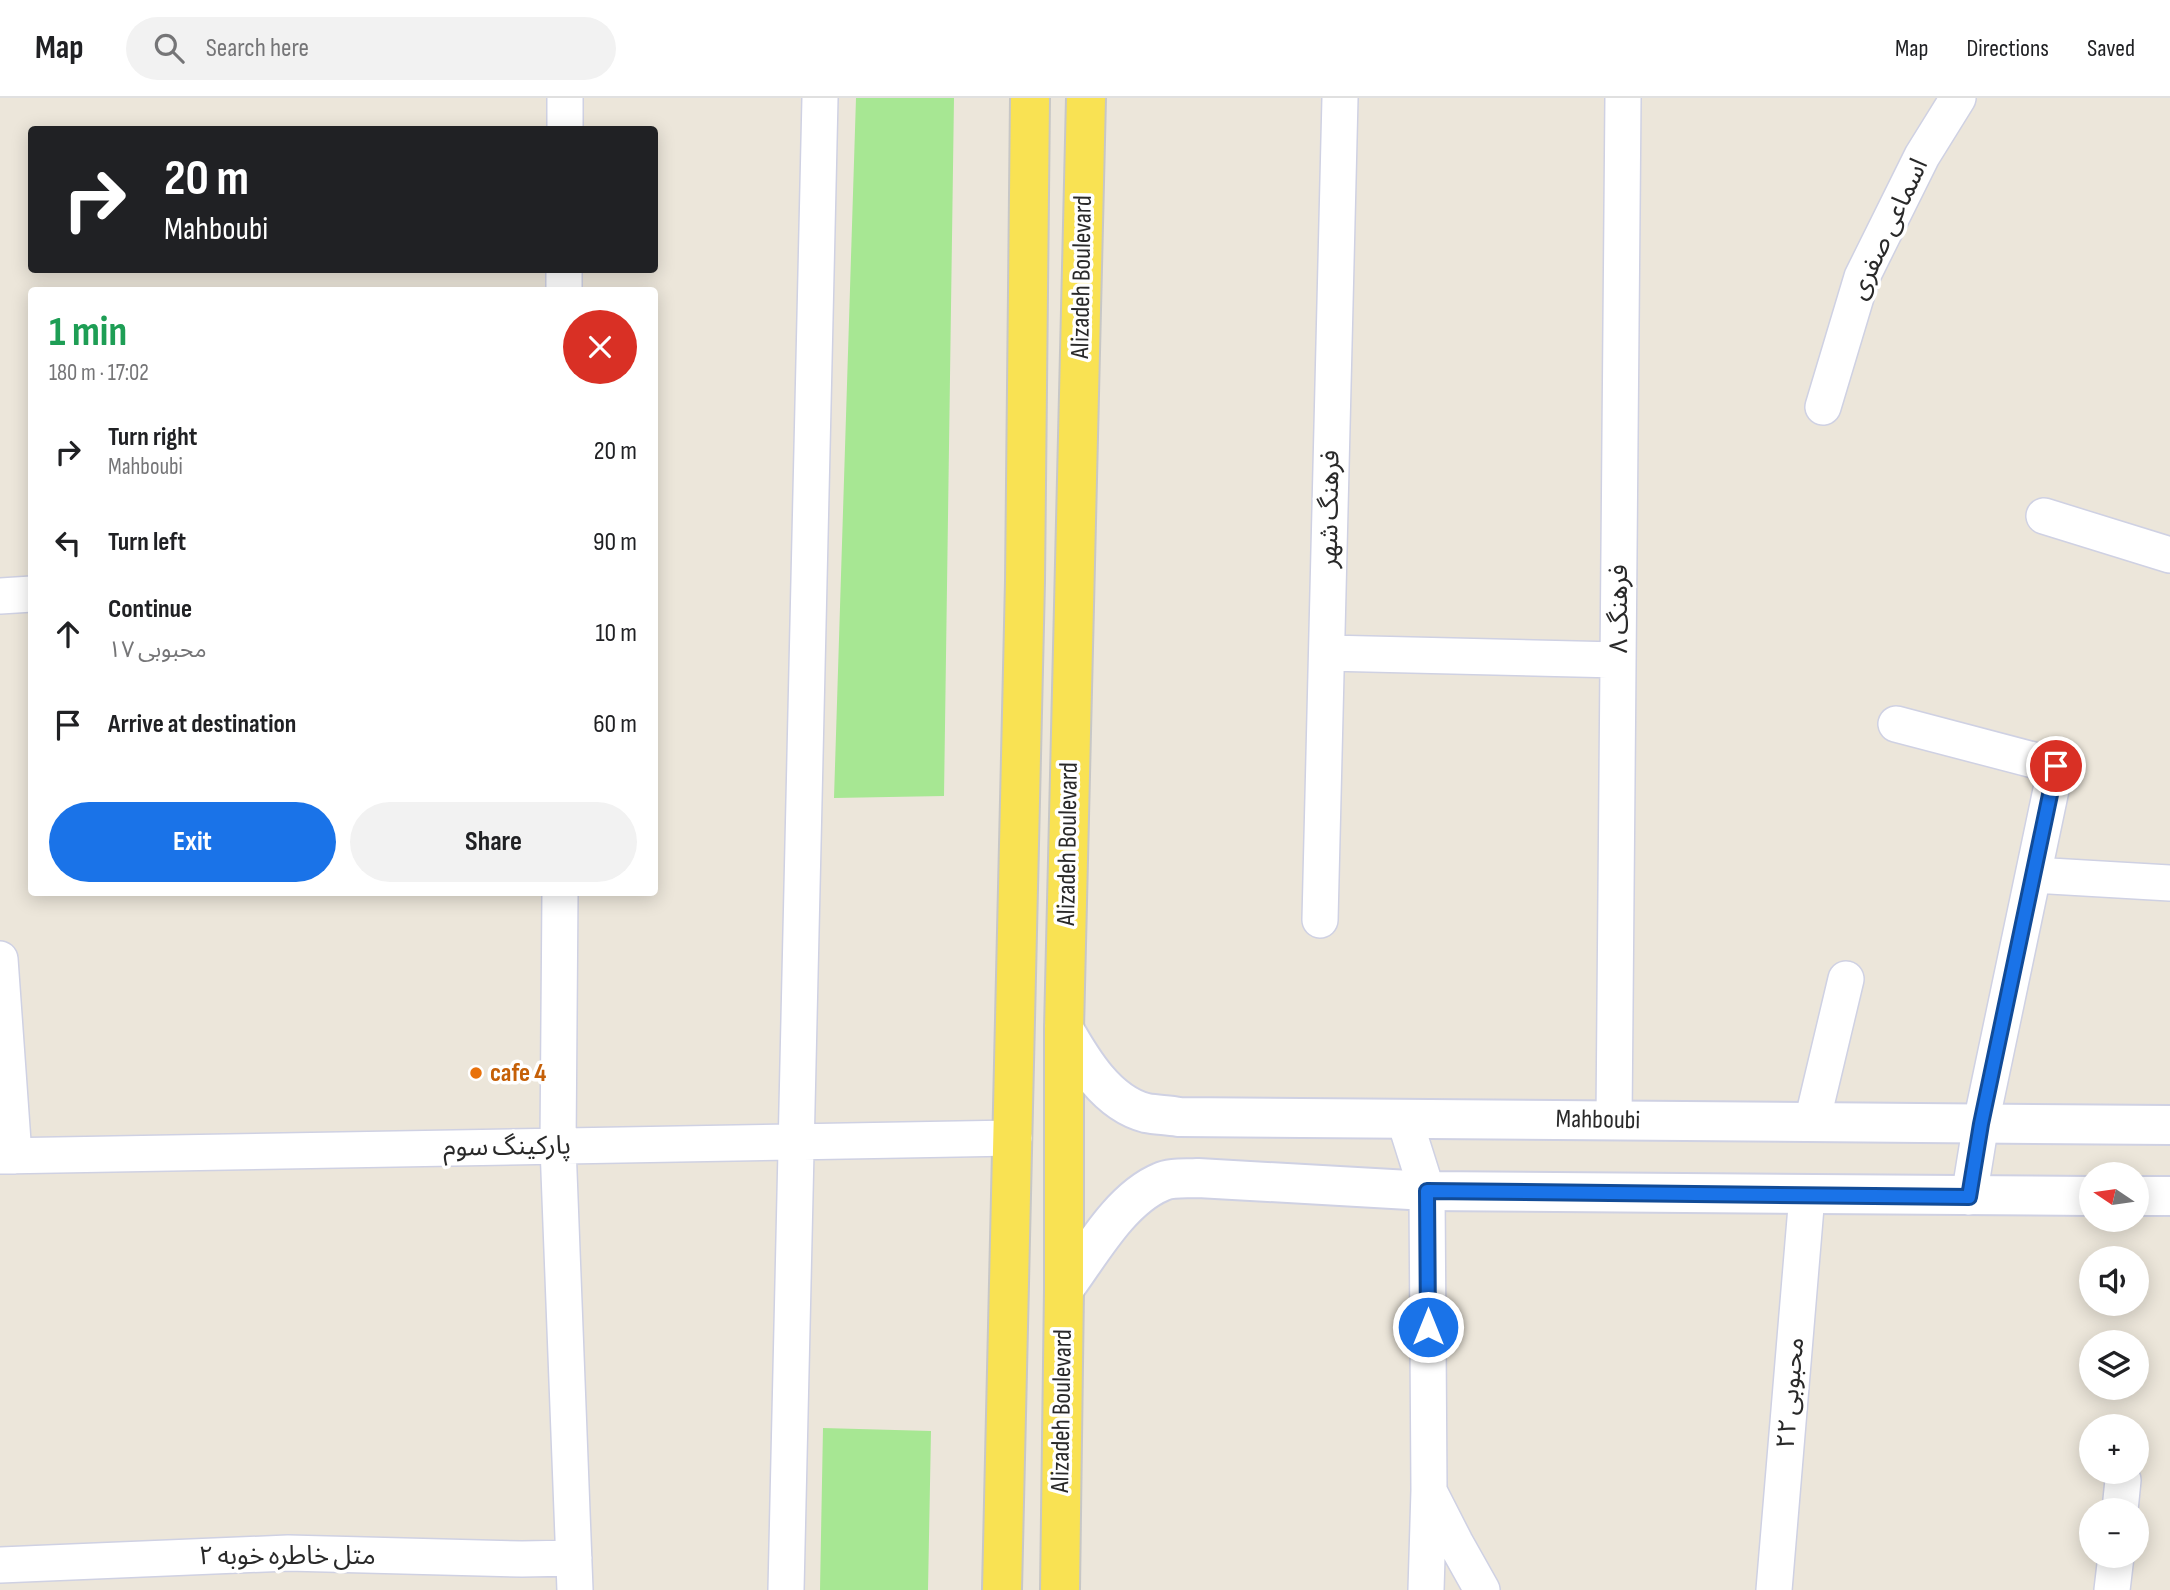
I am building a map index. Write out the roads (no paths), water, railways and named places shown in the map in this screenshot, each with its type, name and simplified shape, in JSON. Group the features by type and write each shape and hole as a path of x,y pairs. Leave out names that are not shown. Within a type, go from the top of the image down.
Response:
{"main road":[{"name":"Alizadeh Boulevard","path":"1002,1590 1025,595 1030,98"},
{"name":"Alizadeh Boulevard","path":"1059,1590 1064,1289 1064,1030 1086,98"}],"street":[{"path":"565,98 565,126"},
{"path":"786,1590 820,98"},
{"name":"فرهنگ شهر","path":"1320,920 1340,98"},
{"name":"فرهنگ ۸","path":"1614,1120 1623,98"},
{"name":"اسماعی صفری","path":"1823,407 1862,277 1922,156 1958,98"},
{"path":"2044,516 2170,555"},
{"path":"0,596 28,594"},
{"path":"1327,653 1618,660"},
{"path":"1896,724 2056,766 1981,1124 1969,1197"},
{"path":"2033,875 2170,883"},
{"path":"559,896 558,1146 575,1574"},
{"path":"0,960 7,1156"},
{"path":"1812,1122 1846,979"},
{"name":"Mahboubi","path":"1064,1030 1087,1069 1115,1097 1144,1112 1179,1116 2170,1125"},
{"path":"1404,1118 1427,1191 1429,1490 1426,1590"},
{"name":"پارکینگ سوم","path":"7,1156 1014,1138"},
{"path":"1064,1289 1113,1222 1140,1194 1163,1181 1198,1178 1427,1191 2079,1196"},
{"name":"محبوبی ۲۲","path":"1774,1590 1807,1195"},
{"path":"2149,1196 2170,1196"},
{"path":"1429,1490 1482,1590"},
{"name":"متل خاطره خوبه ۲","path":"0,1565 288,1553 522,1559 575,1574"},
{"path":"2112,1590 2115,1568"}],"place":[{"name":"cafe 4","path":"476,1073"}]}
